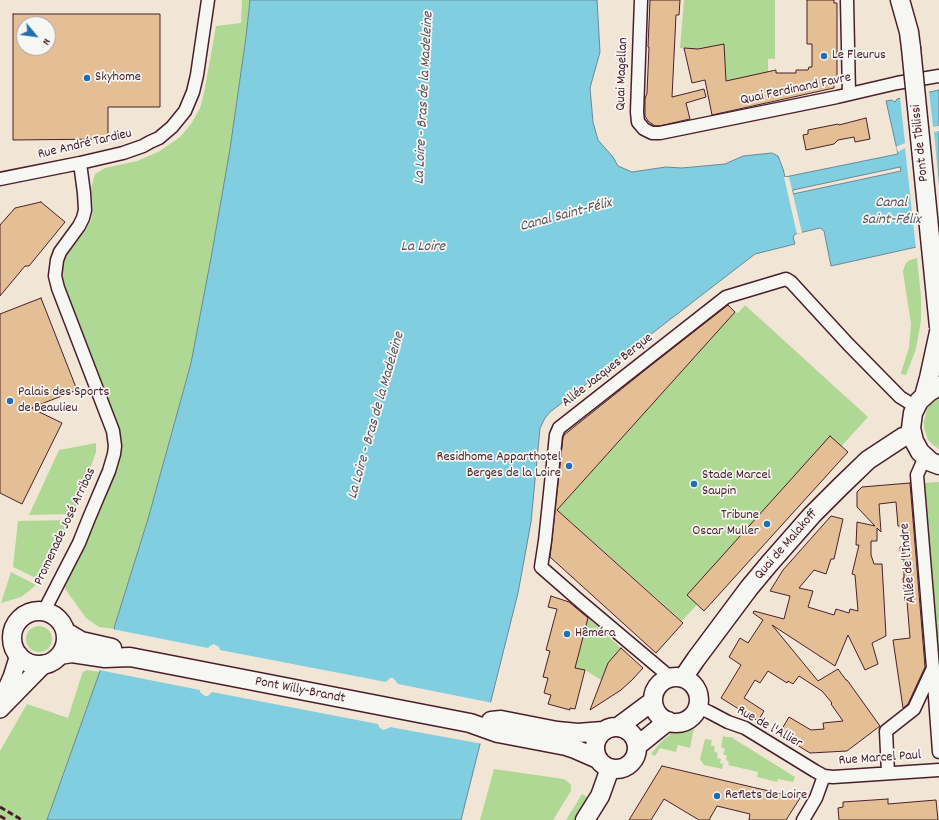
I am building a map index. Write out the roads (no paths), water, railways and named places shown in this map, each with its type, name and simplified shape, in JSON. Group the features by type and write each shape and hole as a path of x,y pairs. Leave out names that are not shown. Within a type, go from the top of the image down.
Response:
{"main road":[{"path":"900,0 910,40"},
{"path":"910,0 910,40"},
{"name":"Pont de Tbilissi","path":"910,40 939,327"},
{"path":"932,461 917,447 912,435 912,420 929,378 939,332"},
{"path":"920,401 929,392 939,386"},
{"name":"Quai de Malakoff","path":"676,678 696,659 749,588 769,564 840,486 868,460 904,437 912,435"},
{"path":"44,611 51,613 61,622 66,632 65,644 60,654 53,661 44,664 36,664 28,662 19,655 15,650 7,630 26,614 44,611"},
{"name":"Pont Willy-Brandt","path":"66,632 81,641 89,649"},
{"name":"Pont Willy-Brandt","path":"60,654 109,647 130,657 470,723 578,733 611,729"},
{"path":"676,678 688,680 697,689 699,695 698,707 694,714 688,720 680,723 668,722 661,717 654,707 654,697 657,688 664,681 676,678"},
{"path":"611,729 625,728 634,737 637,746 636,754 632,761 622,768 614,769 604,764 595,752 595,744 598,736 654,701"},
{"path":"637,746 668,722"},
{"name":"Pont Willy-Brandt","path":"503,725 585,753 604,764"},
{"path":"585,820 600,796 604,785 604,764"}],"street":[{"name":"Rue André Tardieu","path":"0,179 123,153 143,146 159,138 172,127 185,111 193,92 197,75 208,0"},
{"name":"Quai Magellan","path":"641,0 637,112 638,122 644,129 652,133 660,133"},
{"path":"847,0 849,94"},
{"name":"Quai Ferdinand Favre","path":"660,133 897,83 939,76"},
{"name":"Promenade José Arribas","path":"44,611 79,543 109,471 115,450 113,431 58,288 55,276 57,260 60,252 79,226 85,210 80,163"},
{"name":"Allée Jacques Berque","path":"676,678 664,672 542,567 556,435 559,428 726,297 786,279 900,397 920,401"},
{"name":"Allée de l'Indre","path":"932,461 917,475 939,752"},
{"path":"0,704 12,677 19,655"},
{"path":"0,709 44,664"},
{"name":"Allée de l'Indre","path":"888,773 886,731 914,709 933,668"},
{"name":"Rue de l'Allier","path":"698,707 728,722 745,728 815,772 824,776"},
{"name":"Rue Marcel Paul","path":"824,776 838,777 939,770"},
{"path":"803,820 816,798 824,776"}],"water":[{"name":"La Loire","path":"250,0 597,0 600,52 590,88 593,122 598,140 613,157 618,166 632,172 666,167 682,168 725,164 743,156 772,153 778,156 785,177 898,154 886,101 891,100 895,102 897,99 939,90 939,242 831,266 824,231 820,228 795,234 793,237 795,244 755,254 550,412 545,418 540,428 531,522 518,593 461,820 47,820 115,629 114,628 148,519 191,363 230,149","holes":["900,167 901,171 793,194 793,190"]}],"railway":[{"path":"0,807 22,820"},
{"path":"0,816 7,820"}],"place":[{"name":"Le Fleurus","path":"824,56"},
{"name":"Skyhome","path":"87,78"},
{"name":"Palais des Sports de Beaulieu","path":"10,401"},
{"name":"Residhome Apparthotel Berges de la Loire","path":"569,466"},
{"name":"Stade Marcel Saupin","path":"694,484"},
{"name":"Tribune Oscar Muller","path":"767,524"},
{"name":"Hêméra","path":"567,634"},
{"name":"Reflets de Loire","path":"717,796"}],"water label":[{"name":"La Loire - Bras de la Madeleine","path":"425,98"},
{"name":"Canal Saint-Félix","path":"891,212"},
{"name":"Canal Saint-Félix","path":"566,216"},
{"name":"La Loire - Bras de la Madeleine","path":"377,416"}]}
